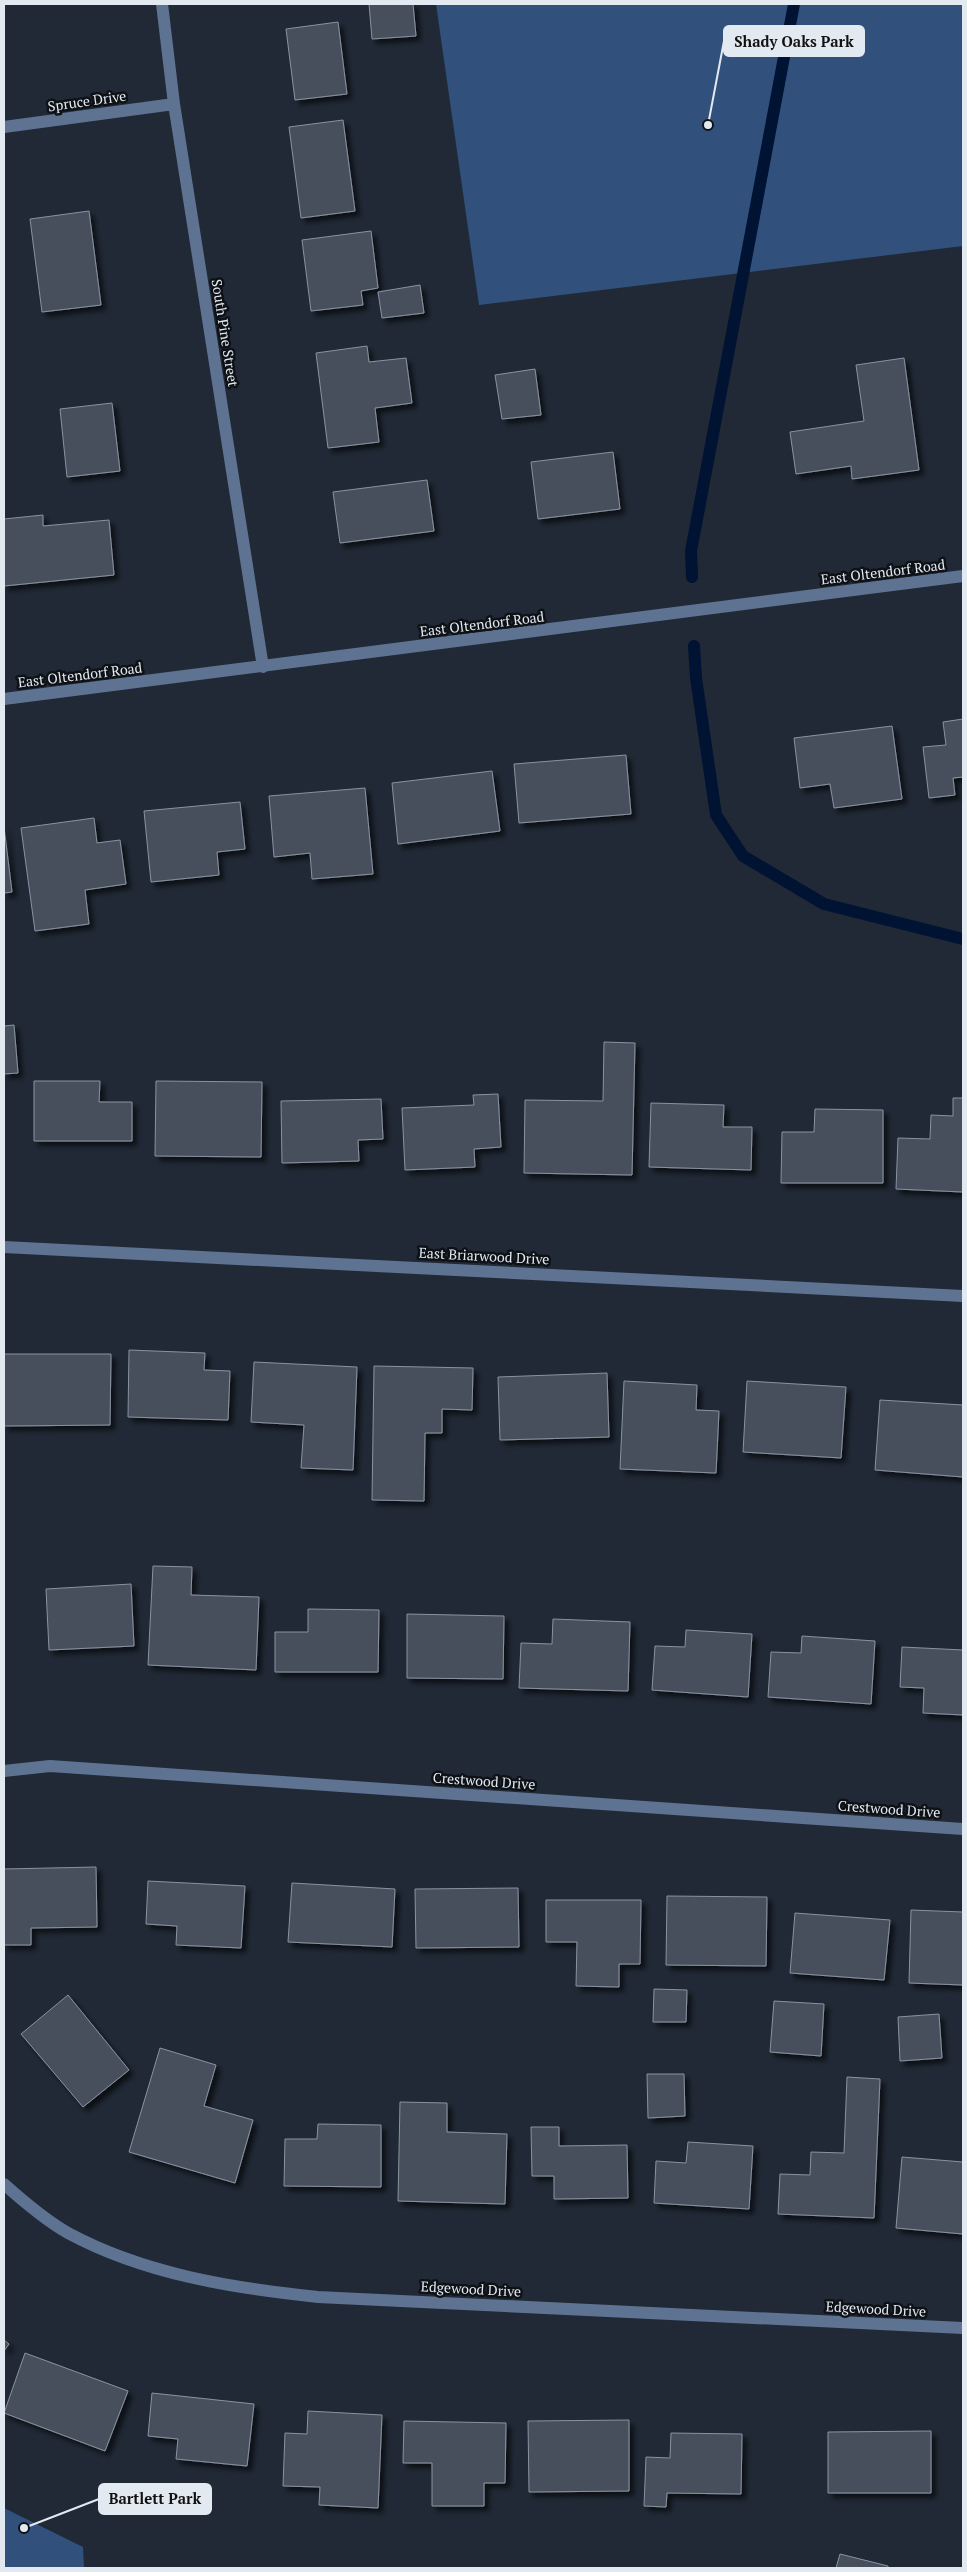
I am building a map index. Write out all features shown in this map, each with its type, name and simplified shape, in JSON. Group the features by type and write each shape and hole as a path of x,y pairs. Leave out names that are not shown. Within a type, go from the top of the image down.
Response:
{"street":[{"name":"South Pine Street","path":"162,4 174,104 263,667"},
{"name":"Spruce Drive","path":"4,127 174,104"},
{"name":"East Oltendorf Road","path":"4,699 963,576"},
{"name":"East Briarwood Drive","path":"4,1247 963,1296"},
{"name":"Crestwood Drive","path":"4,1771 50,1766 963,1829"},
{"name":"Edgewood Drive","path":"4,2184 67,2232 132,2260 193,2278 252,2290 318,2297 963,2328"}],"shaded area":[{"path":"436,4 963,4 963,246 479,305"},
{"path":"4,2508 83,2547 84,2568 4,2568"}],"building":[{"path":"369,4 413,4 416,36 372,39"},
{"path":"338,22 347,94 295,100 286,29"},
{"path":"343,120 355,211 301,218 289,127"},
{"path":"89,211 101,305 42,312 30,219"},
{"path":"371,231 378,288 361,291 363,305 311,311 302,240"},
{"path":"420,285 424,313 382,318 378,292"},
{"path":"367,346 369,362 406,358 412,403 375,408 379,442 328,448 316,353"},
{"path":"904,358 919,470 852,479 851,466 796,474 790,432 864,421 856,365"},
{"path":"535,369 541,415 502,419 495,375"},
{"path":"112,403 120,471 67,477 60,409"},
{"path":"613,452 620,509 538,519 531,462"},
{"path":"427,480 434,531 340,543 333,492"},
{"path":"43,515 43,526 109,520 114,575 4,586 4,519"},
{"path":"963,719 963,777 953,778 955,795 929,798 923,747 946,745 943,722"},
{"path":"892,726 902,799 834,808 830,784 800,788 794,738"},
{"path":"626,755 631,814 519,823 514,764"},
{"path":"492,771 500,831 398,844 392,783"},
{"path":"365,788 373,874 312,879 310,853 274,857 269,796"},
{"path":"240,802 245,849 217,852 219,875 151,882 144,811"},
{"path":"94,818 97,843 120,840 126,884 85,890 89,924 35,931 21,828"},
{"path":"4,827 12,892 4,893"},
{"path":"14,1025 18,1073 4,1074 4,1026"},
{"path":"604,1042 635,1043 632,1175 524,1173 525,1100 603,1101"},
{"path":"34,1081 100,1081 99,1102 132,1102 132,1141 34,1141"},
{"path":"156,1081 262,1082 261,1157 155,1156"},
{"path":"498,1094 501,1147 474,1149 475,1167 405,1170 402,1108 474,1105 473,1095"},
{"path":"953,1098 963,1098 963,1192 896,1189 898,1138 930,1139 931,1115 953,1116"},
{"path":"381,1099 383,1139 358,1140 359,1161 282,1163 281,1101"},
{"path":"651,1103 724,1105 723,1127 752,1127 751,1170 649,1167"},
{"path":"815,1109 883,1110 883,1183 781,1183 782,1132 814,1132"},
{"path":"129,1350 205,1353 204,1370 230,1371 228,1420 128,1417"},
{"path":"4,1354 111,1354 110,1425 4,1426"},
{"path":"254,1362 357,1367 353,1470 301,1468 304,1425 251,1422"},
{"path":"374,1366 473,1368 472,1410 442,1409 442,1433 425,1433 424,1501 372,1500"},
{"path":"607,1373 609,1437 500,1440 498,1377"},
{"path":"624,1381 697,1385 696,1410 719,1411 716,1473 620,1469"},
{"path":"747,1381 846,1387 841,1458 743,1452"},
{"path":"880,1400 963,1405 963,1477 875,1470"},
{"path":"153,1566 192,1567 191,1595 259,1597 256,1670 148,1665"},
{"path":"131,1584 134,1646 49,1650 46,1589"},
{"path":"308,1609 379,1610 378,1672 275,1672 275,1632 308,1632"},
{"path":"407,1614 504,1616 503,1679 407,1678"},
{"path":"553,1619 630,1622 628,1691 519,1688 521,1643 552,1644"},
{"path":"686,1630 752,1634 748,1697 652,1690 655,1646 685,1647"},
{"path":"802,1636 875,1641 871,1704 768,1697 771,1652 801,1653"},
{"path":"902,1647 963,1650 963,1715 923,1713 924,1688 900,1687"},
{"path":"96,1867 97,1927 31,1928 31,1945 4,1945 4,1869"},
{"path":"148,1881 245,1886 241,1948 176,1945 177,1926 146,1924"},
{"path":"292,1883 395,1889 392,1947 288,1942"},
{"path":"518,1888 519,1947 416,1948 415,1889"},
{"path":"667,1896 767,1897 766,1966 666,1965"},
{"path":"546,1900 641,1900 640,1964 619,1964 619,1987 576,1986 577,1942 546,1942"},
{"path":"911,1910 963,1912 963,1985 909,1983"},
{"path":"795,1913 890,1920 884,1980 790,1973"},
{"path":"654,1989 687,1990 686,2022 653,2022"},
{"path":"68,1995 129,2070 83,2107 21,2034"},
{"path":"774,2001 824,2004 821,2056 770,2052"},
{"path":"939,2014 942,2058 900,2061 898,2017"},
{"path":"160,2048 216,2065 204,2106 253,2120 235,2183 129,2152"},
{"path":"647,2074 684,2074 685,2116 648,2118"},
{"path":"847,2077 880,2079 874,2218 778,2214 780,2174 810,2175 811,2152 844,2153"},
{"path":"400,2102 447,2103 447,2132 507,2134 505,2204 398,2201"},
{"path":"318,2124 381,2125 381,2187 284,2186 285,2139 317,2139"},
{"path":"531,2127 559,2127 559,2146 627,2145 628,2198 554,2199 554,2176 532,2176"},
{"path":"688,2142 753,2146 749,2209 654,2203 656,2161 686,2163"},
{"path":"902,2157 963,2162 963,2234 896,2228"},
{"path":"4,2340 9,2344 4,2351"},
{"path":"25,2353 128,2391 105,2451 4,2413"},
{"path":"152,2393 254,2404 247,2466 176,2459 178,2439 148,2436"},
{"path":"308,2411 382,2415 378,2508 319,2505 320,2487 283,2486 285,2433 307,2434"},
{"path":"629,2420 629,2491 529,2492 528,2421"},
{"path":"404,2421 506,2423 505,2483 484,2483 484,2506 432,2506 432,2463 403,2463"},
{"path":"931,2431 931,2493 828,2493 828,2432"},
{"path":"671,2433 742,2434 741,2494 667,2493 666,2507 644,2506 646,2457 670,2458"},
{"path":"840,2554 888,2566 888,2568 836,2568"}],"waterway":[{"path":"692,577 691,551 794,4"},
{"path":"694,646 696,678 716,815 743,856 824,904 963,939"}],"place":[{"name":"Shady Oaks Park","path":"708,125"},
{"name":"Bartlett Park","path":"24,2528"}]}
